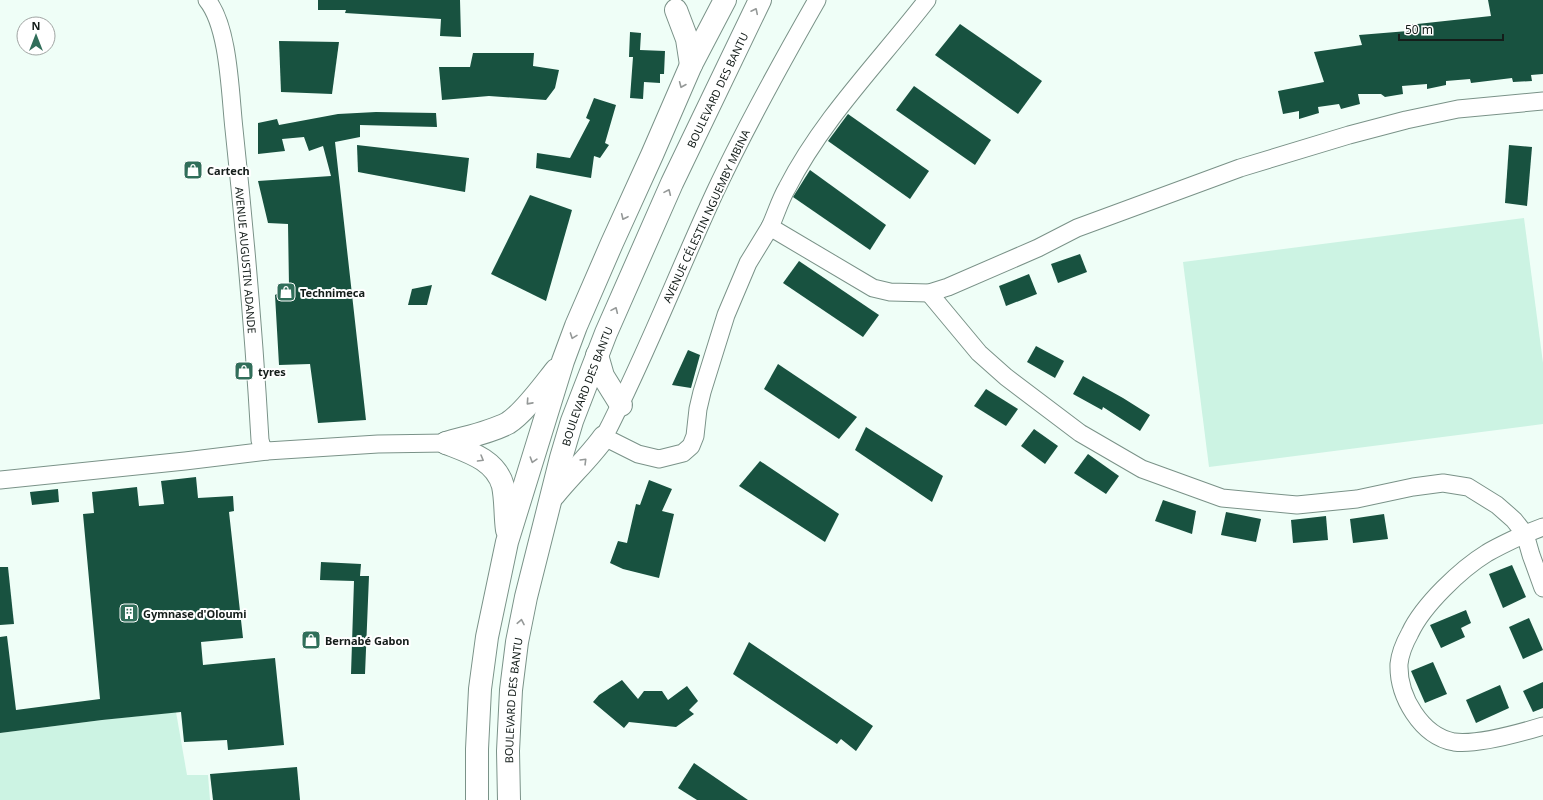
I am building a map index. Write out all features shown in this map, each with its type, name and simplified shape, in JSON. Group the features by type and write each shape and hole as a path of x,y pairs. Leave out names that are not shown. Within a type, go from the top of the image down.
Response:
{"highway":[{"name":"BOULEVARD DES BANTU","path":"509,800 508,751 511,690 517,642 549,500 572,421 597,355 672,183 760,0"},
{"path":"674,5 688,19 695,20 710,19 721,8"},
{"path":"674,5 687,39 691,65"},
{"path":"477,800 477,749 480,689 487,637 508,542 563,361 576,326 691,65 721,8"},
{"path":"597,355 603,376 621,405"},
{"path":"446,443 493,429 509,422 522,411 563,361"},
{"path":"549,500 604,437"},
{"path":"446,443 485,460 495,470 503,486 508,542"}],"street":[{"name":"AVENUE AUGUSTIN ADANDE","path":"207,0 215,13 222,31 228,74 244,218 260,440 262,447 267,451"},
{"name":"AVENUE CÉLESTIN NGUEMBY MBINA","path":"604,437 621,405 712,200 739,143 769,85 817,0"},
{"path":"604,437 638,454 659,459 683,453 691,446 695,436 698,409 702,392 726,315 748,264 770,227 786,189 807,154 854,87 927,0"},
{"path":"770,227 874,288 890,292 929,293 948,287 1038,248 1077,228 1240,168 1349,135 1406,120 1458,109 1543,101"},
{"path":"929,293 979,353 1006,377 1080,433 1142,469 1222,498 1297,504 1357,499 1413,487 1443,483 1468,487 1497,505 1514,520 1525,534 1543,588"},
{"path":"0,480 267,451 378,444 446,443"},
{"path":"1543,527 1525,534 1486,554 1452,582 1429,605 1410,632 1399,663 1400,680 1408,705 1431,732 1441,739 1456,742 1475,741 1543,726"}],"green space":[{"path":"1524,218 1543,363 1543,424 1209,467 1183,262"},
{"path":"176,712 187,775 208,775 210,800 0,800 0,733"}],"building":[{"path":"318,0 460,0 461,37 440,36 441,19 345,13 346,10 318,10"},
{"path":"1488,0 1543,0 1543,74 1531,75 1532,81 1513,82 1512,78 1471,83 1470,79 1446,81 1446,85 1427,89 1427,84 1402,86 1403,94 1385,97 1381,94 1358,94 1360,104 1341,109 1339,104 1318,107 1319,113 1299,119 1299,111 1283,114 1278,91 1324,82 1314,52 1362,45 1359,35 1408,31 1408,25 1491,16"},
{"path":"960,24 1042,81 1018,114 935,55"},
{"path":"630,32 641,33 640,50 665,51 664,74 660,74 660,83 644,82 643,99 630,98 633,57 629,57"},
{"path":"279,41 339,42 332,94 281,92"},
{"path":"473,53 534,53 533,66 559,70 555,88 546,100 489,96 442,100 439,67 470,67"},
{"path":"914,86 991,140 975,165 896,110"},
{"path":"594,98 616,105 605,143 609,145 600,158 594,156 591,178 536,168 537,153 570,158 590,120 586,118"},
{"path":"376,112 436,113 437,127 360,125 360,137 335,142 366,420 318,423 310,364 279,365 275,295 289,286 288,224 268,223 258,181 331,176 323,146 309,151 304,137 282,139 285,151 258,154 258,123 277,119 279,125 338,114"},
{"path":"848,114 929,171 910,199 828,141"},
{"path":"357,145 469,158 465,192 358,172"},
{"path":"1509,145 1532,147 1527,206 1505,203"},
{"path":"810,170 886,225 870,250 793,197"},
{"path":"530,195 572,210 546,301 491,274"},
{"path":"1080,254 1087,272 1058,283 1051,264"},
{"path":"799,261 879,315 863,337 783,283"},
{"path":"1029,274 1037,294 1006,306 999,286"},
{"path":"432,285 427,305 408,305 412,289"},
{"path":"1036,346 1064,361 1055,378 1027,362"},
{"path":"688,350 700,355 691,388 672,385"},
{"path":"778,364 857,417 839,439 764,389"},
{"path":"1083,376 1150,415 1140,431 1103,407 1102,410 1073,394"},
{"path":"986,389 1018,409 1006,426 974,406"},
{"path":"866,427 943,476 932,502 855,450"},
{"path":"1034,429 1058,446 1045,464 1021,446"},
{"path":"1088,454 1119,476 1106,494 1074,473"},
{"path":"760,461 839,514 825,542 739,486"},
{"path":"196,477 198,498 233,496 234,511 229,512 243,638 201,642 203,665 275,658 284,745 228,750 227,740 184,742 181,712 0,733 0,637 7,636 16,710 100,699 83,514 94,513 92,492 137,487 139,506 164,504 161,481"},
{"path":"649,480 672,489 662,511 674,514 659,578 623,569 610,563 618,541 627,543 636,504 640,505"},
{"path":"58,489 59,502 32,505 30,492"},
{"path":"1163,500 1196,511 1192,534 1155,521"},
{"path":"1226,512 1261,519 1256,542 1221,535"},
{"path":"1384,514 1388,539 1353,543 1350,519"},
{"path":"1326,516 1328,540 1293,543 1291,520"},
{"path":"321,562 361,564 360,576 369,576 365,674 351,674 354,581 320,580"},
{"path":"1512,565 1526,597 1503,608 1489,574"},
{"path":"0,567 8,567 14,624 0,625"},
{"path":"1466,610 1471,623 1461,628 1465,637 1441,648 1430,625"},
{"path":"1529,618 1543,650 1523,659 1509,627"},
{"path":"749,642 873,726 856,751 841,739 837,744 733,674"},
{"path":"1433,662 1447,694 1425,703 1411,671"},
{"path":"622,680 638,699 644,691 662,691 668,700 687,686 698,701 689,710 694,714 676,727 629,722 624,728 593,702 599,695"},
{"path":"1543,682 1543,708 1533,712 1523,691"},
{"path":"1500,685 1509,708 1476,723 1466,700"},
{"path":"694,763 748,800 697,800 678,788"},
{"path":"297,767 300,800 213,800 210,774"}],"place":[{"name":"Cartech","path":"193,170"},
{"name":"Technimeca","path":"286,292"},
{"name":"tyres","path":"244,371"},
{"name":"Gymnase d'Oloumi","path":"129,613"},
{"name":"Bernabé Gabon","path":"311,640"}]}
